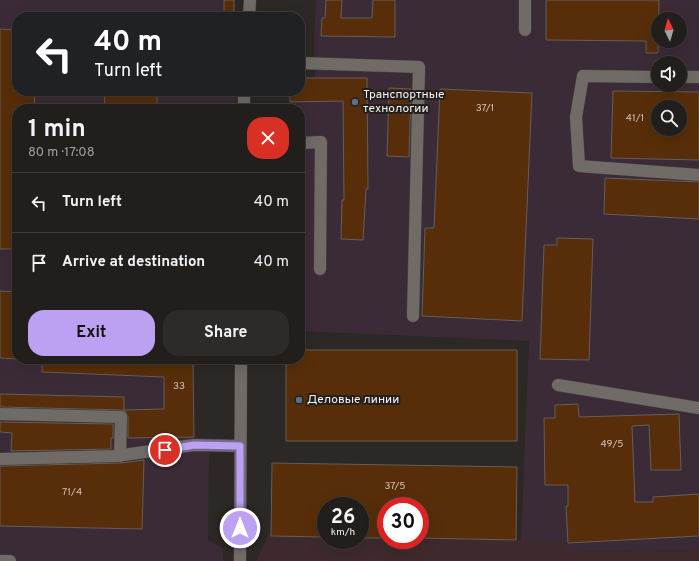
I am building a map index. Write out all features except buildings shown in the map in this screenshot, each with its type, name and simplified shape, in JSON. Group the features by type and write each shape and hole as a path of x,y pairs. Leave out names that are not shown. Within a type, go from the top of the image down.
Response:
{"street":[{"path":"249,12 250,0"},
{"path":"525,0 525,30"},
{"path":"305,63 419,67 413,316"},
{"path":"651,77 583,76 576,117 579,166 699,175"},
{"path":"687,77 699,77"},
{"path":"305,143 321,142 320,269"},
{"path":"240,561 241,364"},
{"path":"558,385 699,408"},
{"path":"0,414 121,417 120,456"},
{"path":"0,459 120,456 194,445 240,446"},
{"path":"0,561 10,561"}],"shaded area":[{"path":"0,0 234,0 234,12 12,12 12,96 235,96 235,104 12,104 12,364 193,364 194,452 209,452 208,540 223,548 223,561 0,561"},
{"path":"316,0 699,0 699,550 565,552 565,542 521,541 529,341 305,331 305,104 290,104 290,96 305,96 305,87 315,78 314,39"},
{"path":"270,532 317,534 317,549 369,549 369,535 377,536 377,549 429,549 429,537 565,542 565,552 699,550 699,561 256,561"}],"place":[{"name":"Транспортные технологии","path":"355,102"},
{"name":"Деловые линии","path":"299,400"}],"route":[{"path":"165,450 194,445 240,446 240,528"}]}
